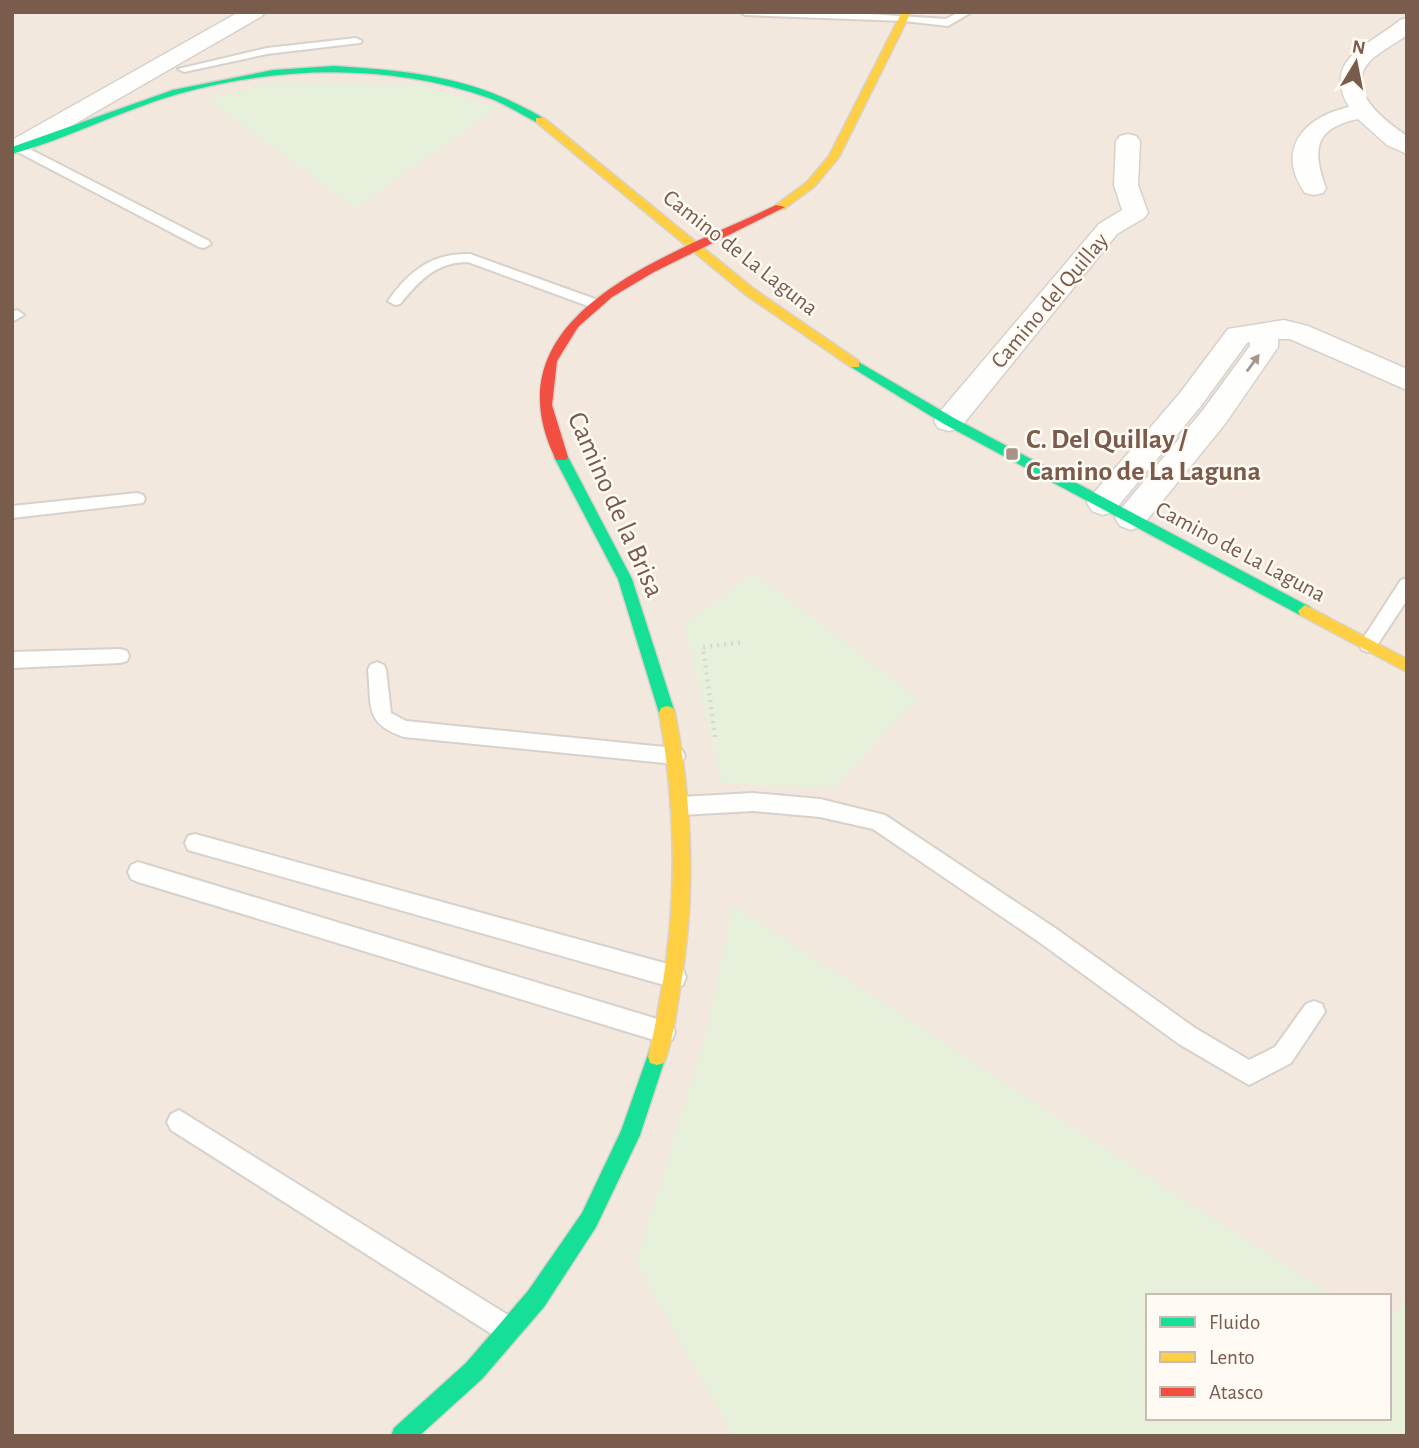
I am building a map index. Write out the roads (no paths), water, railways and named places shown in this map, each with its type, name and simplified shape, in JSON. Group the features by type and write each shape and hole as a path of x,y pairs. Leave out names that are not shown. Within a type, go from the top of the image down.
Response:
{"street":[{"path":"15,149 186,71 255,12"},
{"name":"Camino de la Brisa","path":"402,1436 432,1412 487,1360 534,1303 574,1244 614,1172 644,1101 665,1032 676,977 683,864 676,758 658,676 622,570 560,454 546,414 547,375 553,357 573,324 593,303 617,286 779,208 823,172 841,144 906,15"},
{"path":"1407,24 1364,55 1352,70 1351,89 1362,111 1407,147"},
{"name":"Camino de La Laguna","path":"15,149 146,102 186,71 273,73 334,69 417,76 470,88 518,107 540,120 750,292 850,361 950,421 1407,666"},
{"path":"1314,188 1304,159 1305,146 1310,135 1329,119 1362,111"},
{"name":"Camino del Quillay","path":"950,421 1108,229 1135,213 1126,185 1128,141"},
{"path":"1103,503 1220,383 1264,347 1264,331 1284,329 1298,332 1407,380"},
{"path":"1131,518 1220,383"}],"lane":[{"path":"745,12 906,15 948,23 967,12"},
{"path":"186,71 267,51 356,41"},
{"path":"15,149 204,244"},
{"path":"396,301 420,271 435,262 453,257 470,258 593,303"},
{"path":"12,512 137,499"},
{"path":"1368,645 1407,585"},
{"path":"12,660 120,656"},
{"path":"377,670 382,714 386,722 404,729 676,758"},
{"path":"681,806 753,802 820,808 878,821 1037,928 1187,1036 1250,1073 1283,1055 1314,1012"},
{"path":"195,842 676,977"},
{"path":"138,872 665,1032"},
{"path":"179,1122 510,1332"}],"place":[{"name":"C. Del Quillay / Camino de La Laguna","path":"1012,454"}]}
